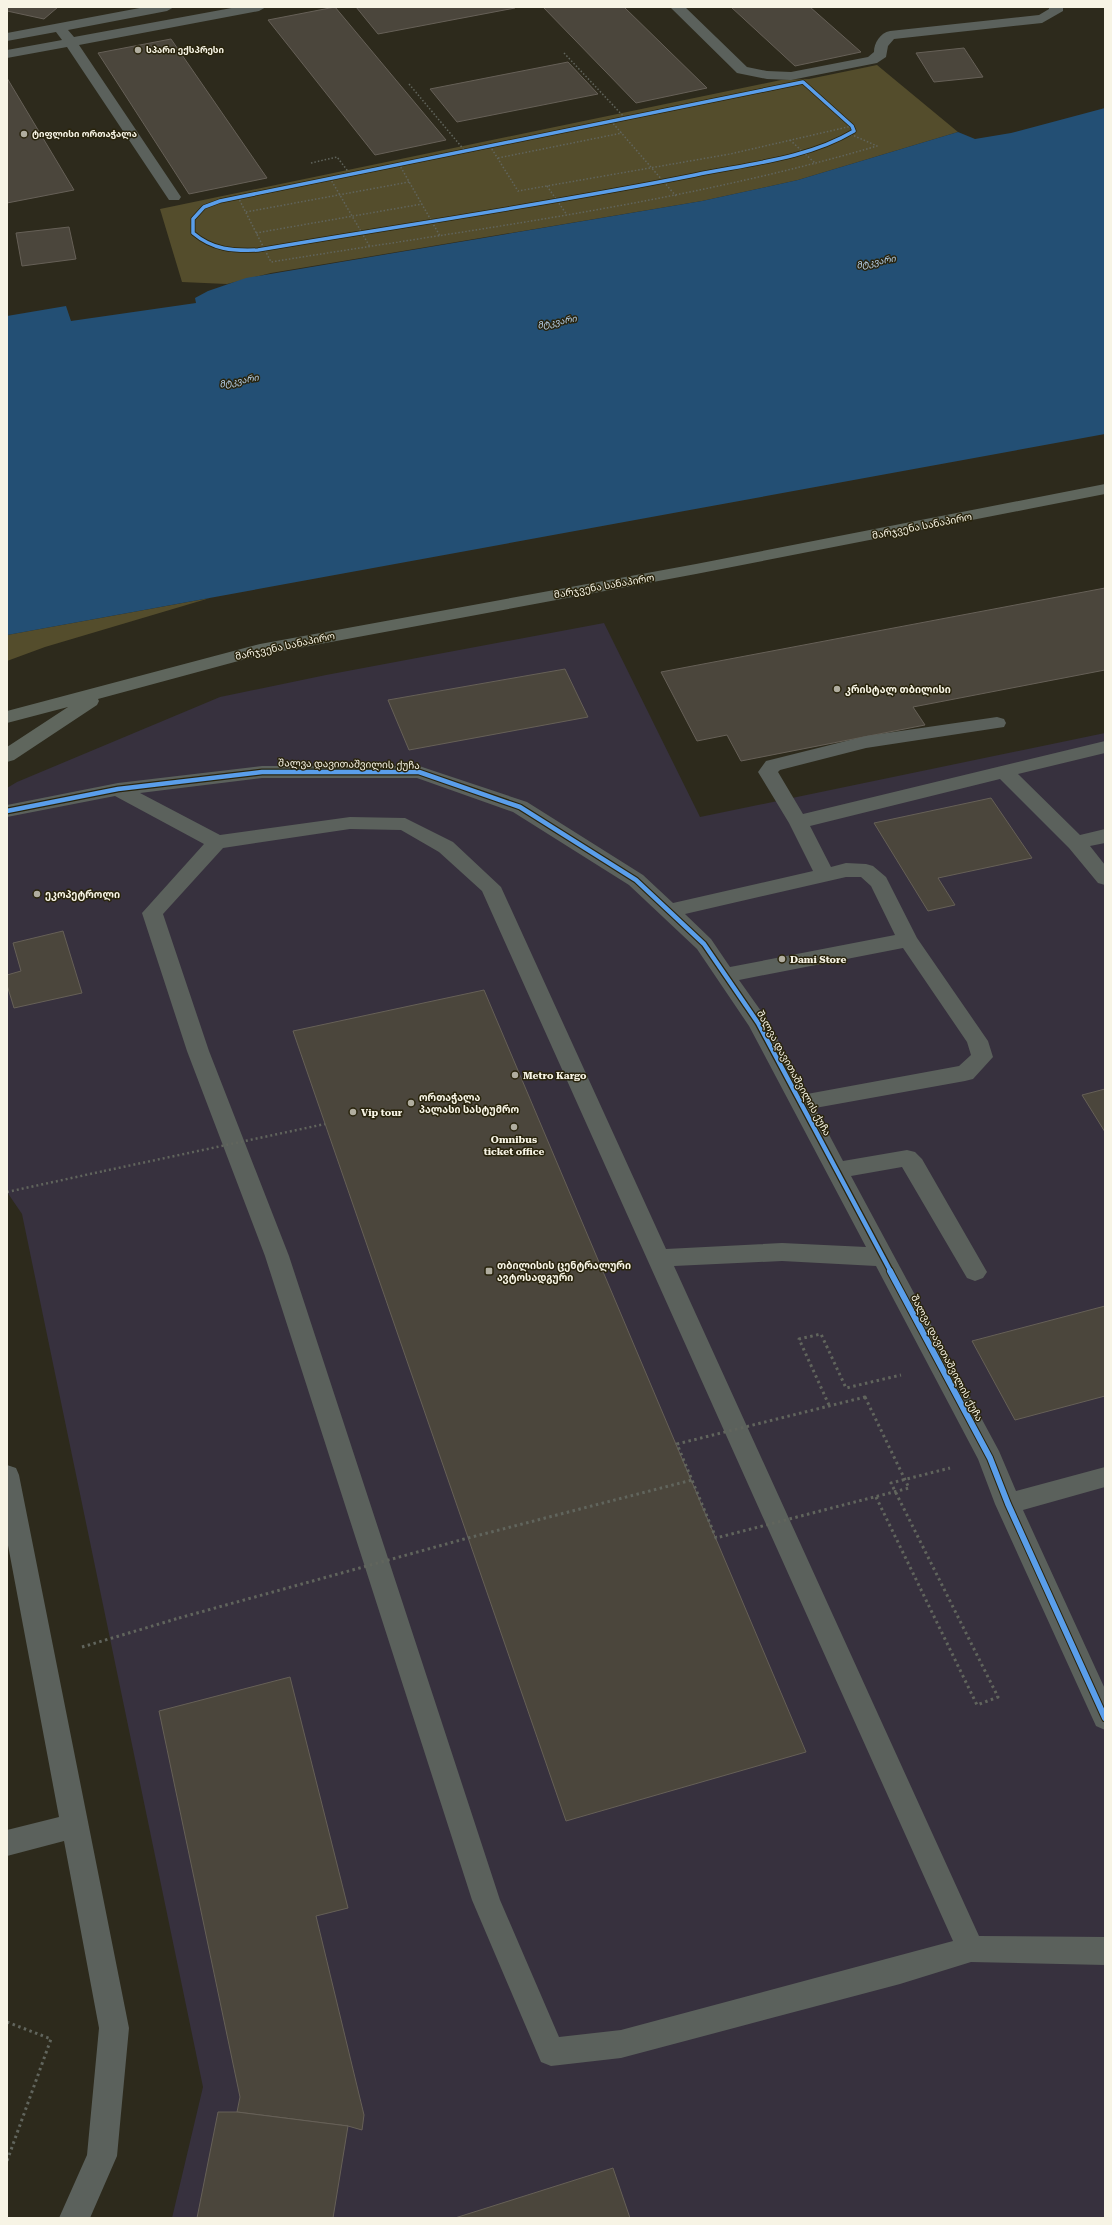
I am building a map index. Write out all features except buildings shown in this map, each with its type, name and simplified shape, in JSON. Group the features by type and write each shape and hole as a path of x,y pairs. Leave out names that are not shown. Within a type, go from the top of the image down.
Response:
{"highway":[{"name":"მარჯვენა სანაპირო","path":"7,717 260,650 696,570 1105,489"},
{"name":"მარჯვენა სანაპირო","path":"7,756 104,692"}],"street":[{"path":"7,37 167,7"},
{"path":"7,54 259,7"},
{"path":"677,7 742,70 768,75 791,76 872,60 881,54 881,45 890,35 1042,18 1056,11 1056,7"},
{"path":"60,27 174,197"},
{"path":"825,875 798,822 783,800 768,772 773,765 866,742 997,723"},
{"path":"798,822 1105,747"},
{"path":"1004,771 1076,843 1105,878"},
{"name":"შალვა დავითაშვილის ქუჩა","path":"7,811 118,789 262,772 419,772 520,807 636,880 704,944 758,1023 990,1458 1008,1504 1105,1718"},
{"path":"118,789 217,842 350,823 405,824 446,847 491,887 971,1949"},
{"path":"1076,843 1105,836"},
{"path":"217,842 152,913 198,1051 277,1256 486,1900 551,2052 621,2044 900,1970 971,1949 1105,1951"},
{"path":"668,911 846,870 866,871 879,882 908,940 977,1041 982,1057 965,1073 802,1103"},
{"path":"725,975 908,940"},
{"path":"837,1171 877,1162 907,1158 914,1165 975,1272"},
{"path":"660,1258 782,1252 882,1257"},
{"path":"7,1475 114,2028 102,2156 74,2218"},
{"path":"1008,1504 1105,1477"},
{"path":"7,1843 75,1826"}],"path":[{"path":"564,53 625,118"},
{"path":"409,84 465,151"},
{"path":"604,122 632,117"},
{"path":"611,121 676,196"},
{"path":"238,197 271,262 440,236 676,196 816,164 877,146 848,135 854,130 847,121"},
{"path":"490,146 518,191 730,154 852,126"},
{"path":"498,158 622,133"},
{"path":"789,140 816,164"},
{"path":"484,147 498,144"},
{"path":"458,152 471,150"},
{"path":"794,154 808,150"},
{"path":"310,162 337,157 350,174"},
{"path":"392,166 406,163"},
{"path":"399,164 440,236"},
{"path":"344,175 357,173"},
{"path":"323,180 337,177"},
{"path":"330,178 370,247"},
{"path":"655,183 671,180"},
{"path":"246,212 409,182"},
{"path":"547,186 567,215"},
{"path":"232,198 246,195"},
{"path":"549,201 564,199"},
{"path":"256,233 422,204"},
{"path":"424,222 440,220"},
{"path":"355,234 370,231"},
{"path":"258,250 272,248"},
{"path":"7,1192 325,1124"},
{"path":"829,1406 799,1339 821,1334 846,1388 886,1378"},
{"path":"865,1396 909,1488 716,1538 677,1444 736,1429 865,1396"},
{"path":"876,1497 977,1705 998,1697 891,1483 990,1458"},
{"path":"42,1659 179,1618 468,1538 692,1480"},
{"path":"7,2022 51,2039 7,2161"}],"shaded area":[{"path":"877,65 958,132 798,180 702,201 271,273 227,284 182,282 160,209 781,80 809,79"},
{"path":"210,598 45,647 7,661 7,635"},
{"path":"604,623 700,817 1105,733 1105,2218 172,2218 203,2087 22,1214 7,1192 7,788 17,782 220,697 326,675"}],"water":[{"name":"მტკვარი","path":"1105,108 1105,434 7,635 7,316 66,306 71,321 196,303 195,298 208,291 246,278 702,201 798,180 958,132 975,139 1011,133"}],"cycle path":[{"path":"803,82 852,126 854,131 829,144 796,154 673,179 555,201 258,250 239,251 223,249 208,244 193,233 193,219 204,207 220,201 803,82"},
{"path":"7,811 118,789 262,772 419,772 520,807 636,880 704,944 758,1023 990,1458 1008,1504 1105,1718"}],"place":[{"name":"სპარი ექსპრესი","path":"138,50"},
{"name":"ტიფლისი ორთაჭალა","path":"24,134"},
{"name":"კრისტალ თბილისი","path":"837,689"},
{"name":"ეკოპეტროლი","path":"37,894"},
{"name":"Dami Store","path":"782,959"},
{"name":"Metro Kargo","path":"515,1075"},
{"name":"ორთაჭალა პალასი სასტუმრო","path":"411,1103"},
{"name":"Vip tour","path":"353,1112"},
{"name":"Omnibus ticket office","path":"514,1127"},
{"name":"თბილისის ცენტრალური ავტოსადგური","path":"489,1271"}]}
